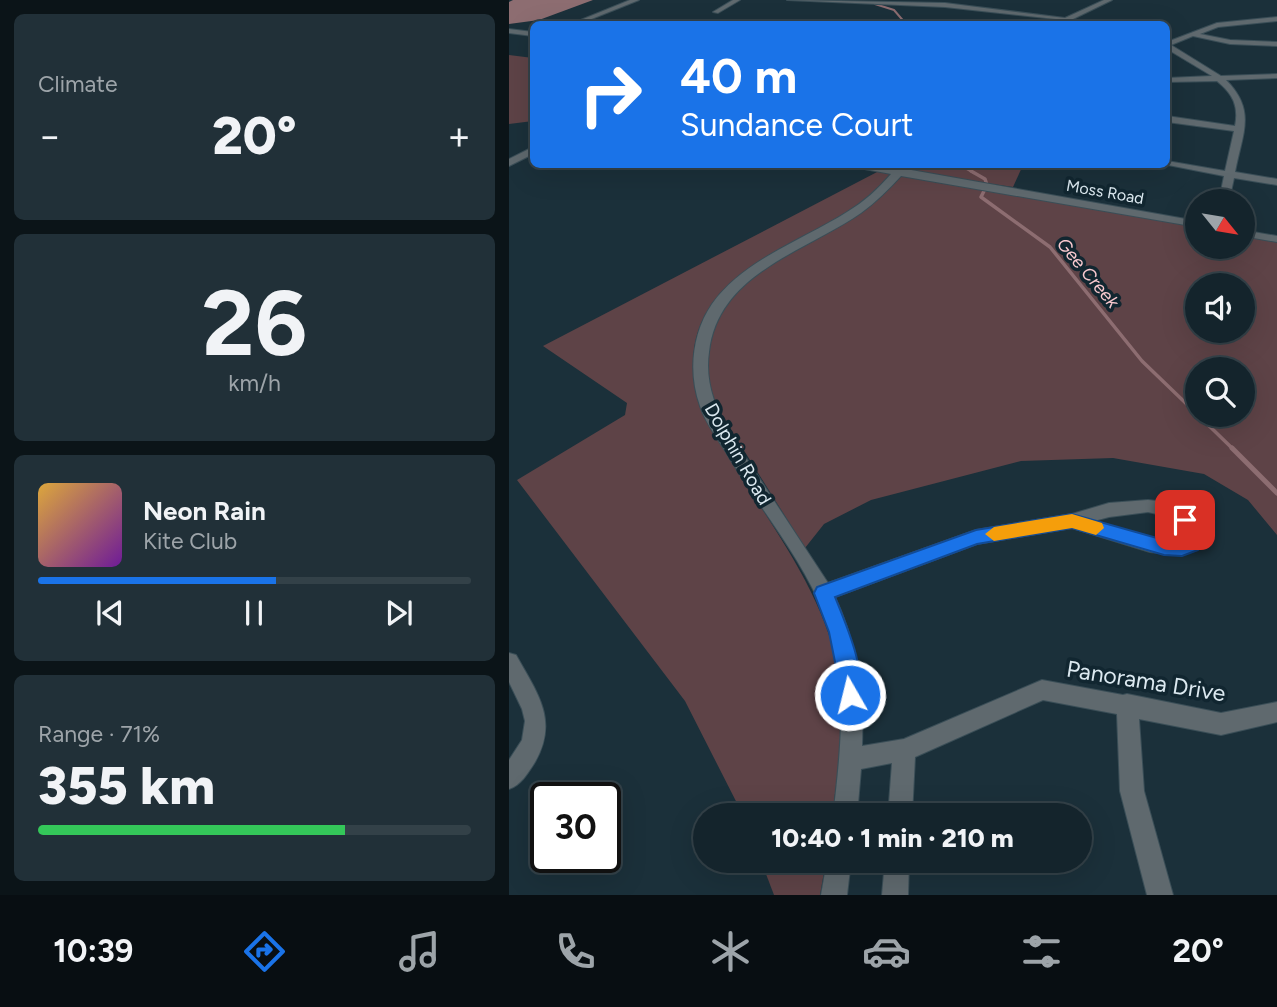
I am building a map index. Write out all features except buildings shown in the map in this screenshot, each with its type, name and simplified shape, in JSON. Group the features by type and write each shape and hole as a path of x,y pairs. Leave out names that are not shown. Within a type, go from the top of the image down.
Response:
{"street":[{"path":"582,21 636,0"},
{"path":"715,12 737,0"},
{"path":"790,0 824,14"},
{"path":"1061,21 1109,0"},
{"path":"995,10 1002,3"},
{"path":"795,21 824,14 923,4 1084,21"},
{"path":"605,12 627,15"},
{"path":"1256,12 1274,19"},
{"path":"1244,13 1258,20"},
{"path":"1170,47 1191,34 1224,23 1274,19"},
{"path":"509,31 530,34"},
{"path":"1191,34 1230,42 1277,44"},
{"path":"1170,49 1219,79 1241,102 1226,189"},
{"path":"1170,80 1277,76"},
{"path":"1170,119 1238,129"},
{"path":"512,160 530,151"},
{"path":"512,160 530,158"},
{"path":"1170,164 1277,182"},
{"name":"Moss Road","path":"875,168 1185,222"},
{"name":"Dolphin Road","path":"847,803 852,759 849,672 824,593 719,430 701,386 701,348 718,305 742,278 773,256 850,215 880,192 900,171"},
{"path":"1255,235 1277,239"},
{"path":"824,593 976,537 1072,521 1109,510 1148,506 1165,509 1185,520 1194,531 1191,545 1182,549 1164,547 1072,521"},
{"path":"509,662 537,715 536,738 527,757 509,778"},
{"name":"Panorama Drive","path":"852,759 904,750 1042,690 1127,704 1221,724 1277,712"},
{"path":"1127,704 1132,791 1160,895"},
{"path":"901,803 904,750"},
{"path":"834,895 837,873"},
{"path":"895,895 896,873"}],"shaded area":[{"path":"593,0 539,20 509,24 509,2"},
{"path":"509,55 530,58 530,121 509,124"},
{"path":"881,168 1022,168 1013,187"},
{"path":"879,171 893,173 858,205 784,247 730,284 710,307 697,334 693,367 700,407 800,572 818,606 831,640 838,674 841,710 834,803 737,803 685,701 517,480 625,415 627,403 543,346"},
{"path":"903,174 1185,225 1185,259 1255,259 1255,238 1277,242 1277,535 1248,500 1204,474 1113,458 1021,461 871,500 824,524 805,548 715,404 708,365 711,333 724,307 744,285 769,267 862,212"},
{"path":"766,873 824,873 820,895 774,895"}],"waterway":[{"name":"Gee Creek","path":"875,4 894,10 903,21"},
{"name":"Gee Creek","path":"965,168 974,173"},
{"name":"Gee Creek","path":"971,171 985,179 987,185 981,197 1050,247 1142,361 1185,402"},
{"name":"Gee Creek","path":"1210,427 1234,450"},
{"name":"Gee Creek","path":"1234,450 1277,493"}],"slow traffic":[{"path":"994,534 1072,521 1096,528"}],"route":[{"path":"850,695 849,672 839,632 824,593 976,537 1072,521 1164,547 1182,549 1191,545 1194,531 1185,520"}]}
